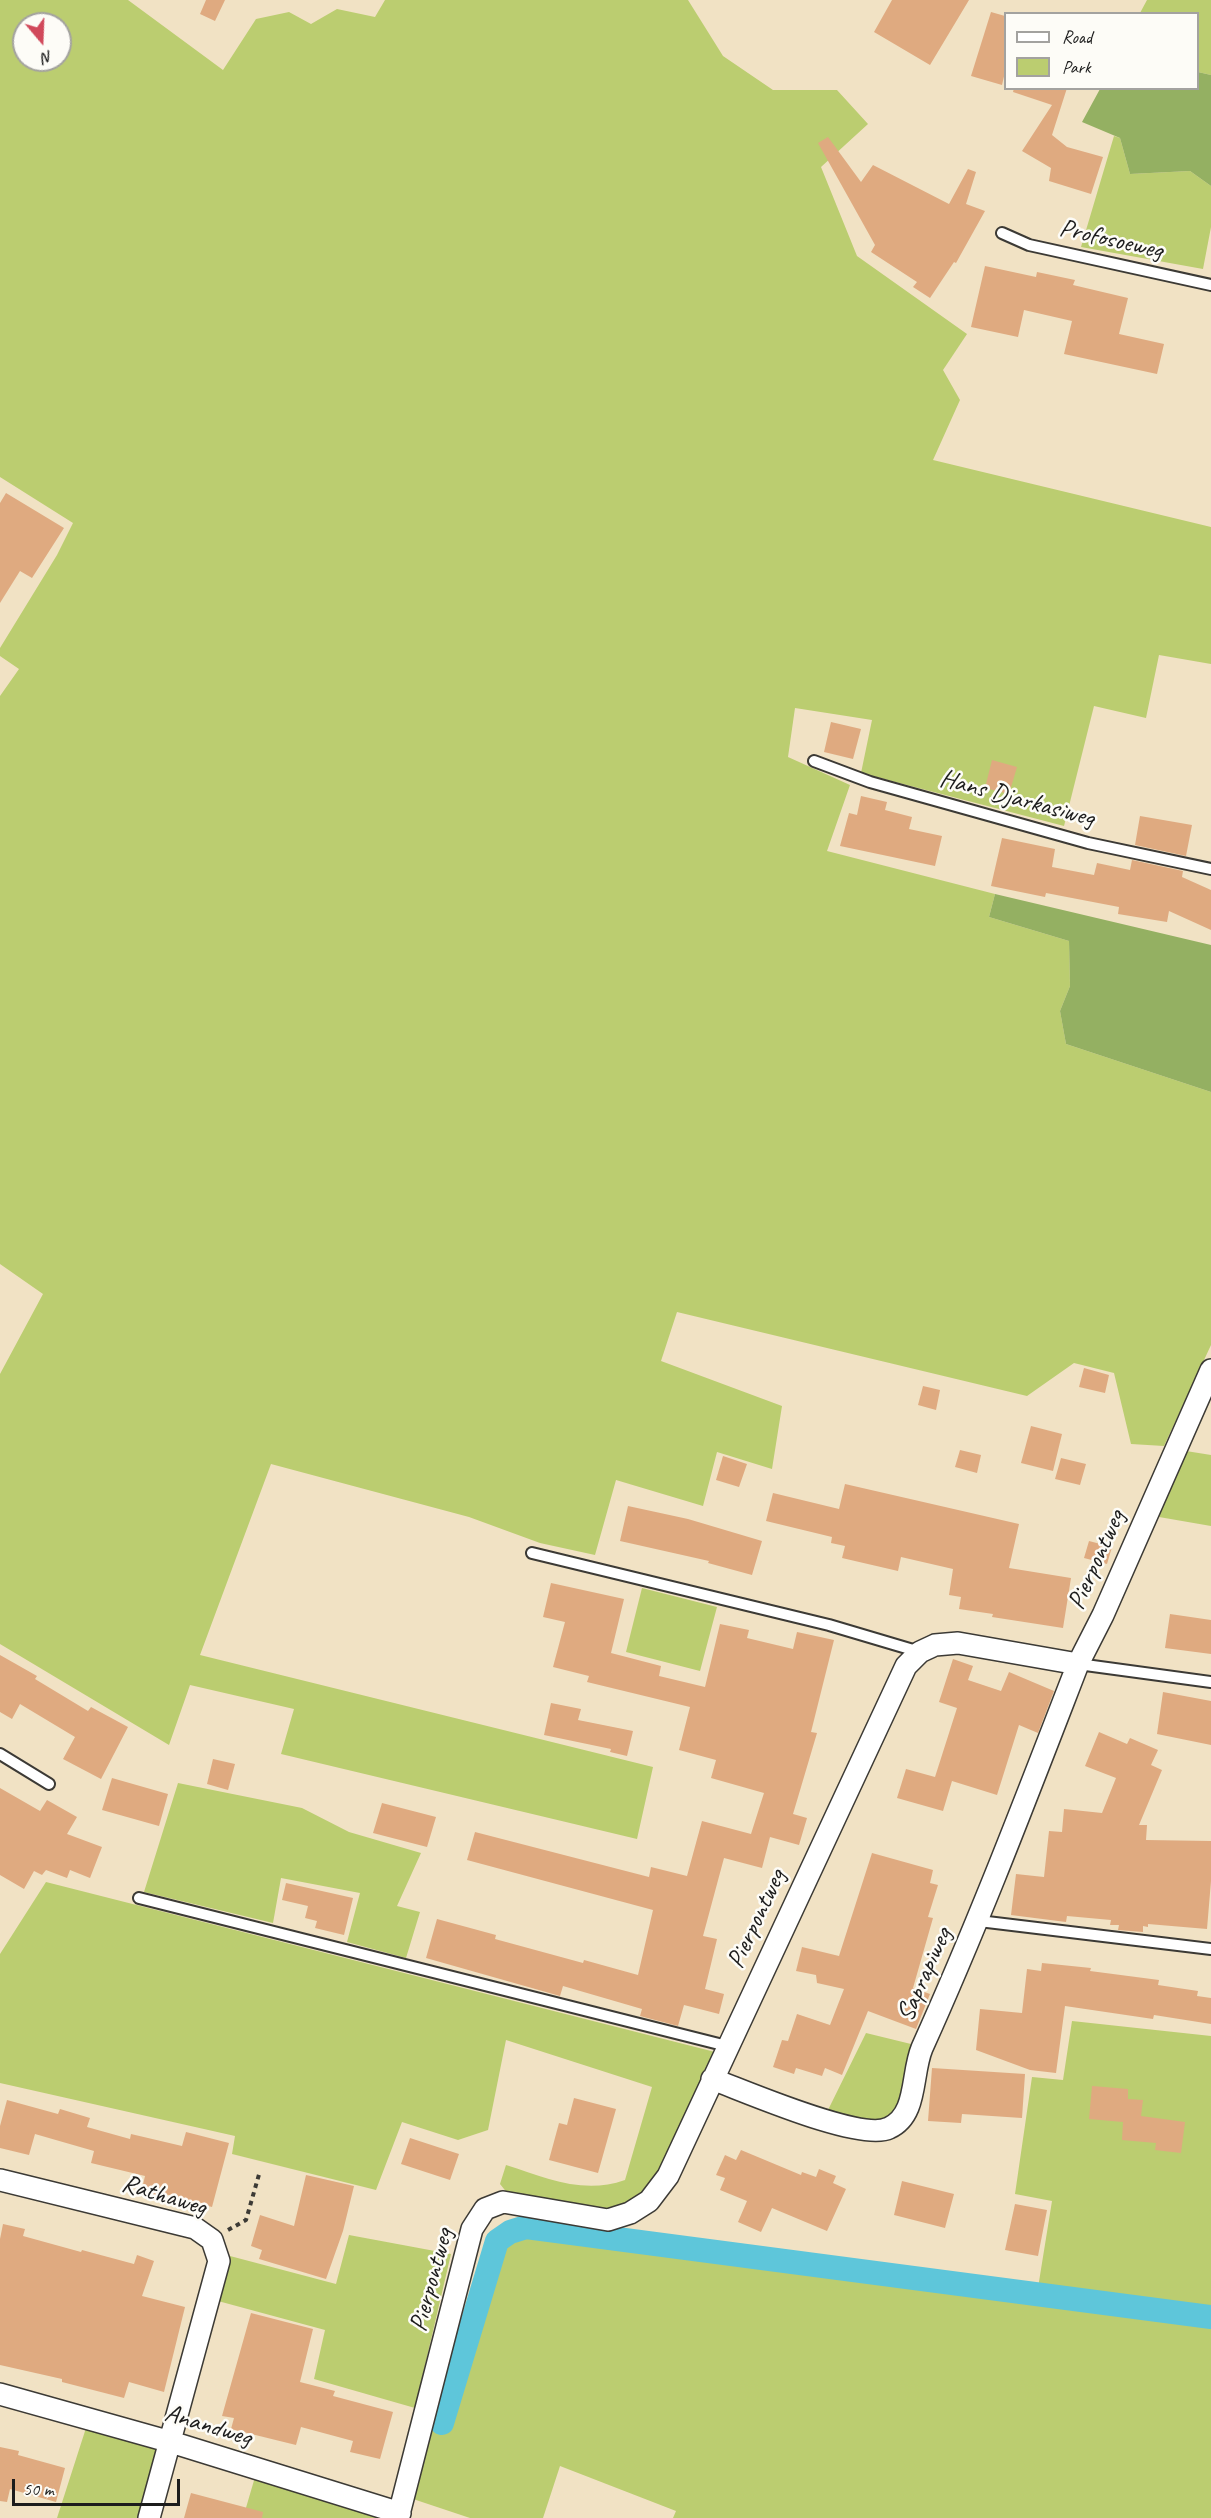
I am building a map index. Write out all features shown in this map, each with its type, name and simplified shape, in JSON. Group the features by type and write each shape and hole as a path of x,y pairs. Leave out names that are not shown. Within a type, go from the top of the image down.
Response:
{"street":[{"name":"Pierpontweg","path":"1078,1664 1103,1615 1211,1370"},
{"path":"920,1652 935,1645 958,1644 1078,1664"},
{"name":"Pierpontweg","path":"399,2515 472,2229 484,2209 503,2202 608,2220 630,2213 649,2201 668,2176 906,1666 920,1652"},
{"name":"Saprapiweg","path":"712,2079 854,2128 882,2131 896,2125 902,2119 911,2103 916,2062 979,1922 1078,1664"},
{"name":"Rathaweg","path":"0,2180 195,2228 212,2240 219,2261 149,2518"},
{"name":"Anandweg","path":"0,2394 171,2442 399,2515"}],"lane":[{"name":"Profosoeweg","path":"1002,233 1029,244 1211,285"},
{"name":"Hans Djarkasiweg","path":"814,761 870,782 1088,843 1211,869"},
{"path":"532,1553 829,1624 920,1652"},
{"path":"1078,1664 1211,1682"},
{"path":"0,1754 49,1784"},
{"path":"139,1898 727,2046"},
{"path":"979,1922 1211,1949"}],"path":[{"path":"212,2240 246,2220 260,2171"}],"green space":[{"path":"0,0 128,0 223,70 256,19 289,12 311,24 337,9 375,17 385,0 688,0 723,56 773,90 837,90 868,124 821,167 857,256 967,334 943,370 960,400 933,460 1211,527 1211,664 1159,655 1146,718 1094,706 1064,826 861,773 872,720 795,708 788,757 850,785 827,851 995,894 989,917 1069,941 1070,986 1060,1011 1066,1044 1211,1092 1211,1345 1164,1446 1131,1444 1114,1373 1074,1363 1027,1396 677,1312 661,1361 782,1406 772,1469 717,1452 703,1506 616,1480 595,1555 540,1543 469,1517 271,1464 200,1655 653,1767 637,1839 281,1754 294,1709 190,1685 169,1745 0,1644 0,1374 43,1294 0,1264 0,696 19,669 0,656 0,648 57,555 73,523 0,477"},
{"path":"1147,0 1211,0 1211,75 1199,72 1199,12 1141,12"},
{"path":"1199,72 1211,75 1211,186 1190,171 1130,174 1120,138 1082,122 1099,90 1199,90"},
{"path":"1114,136 1120,138 1130,174 1190,171 1211,186 1211,227 1203,269 1081,247"},
{"path":"995,894 1211,945 1211,1092 1066,1044 1060,1011 1070,986 1069,941 989,917"},
{"path":"1186,1451 1211,1455 1211,1526 1159,1517"},
{"path":"642,1588 717,1607 700,1671 626,1652"},
{"path":"178,1783 302,1808 349,1832 421,1853 397,1906 420,1912 406,1958 347,1942 360,1893 281,1878 273,1923 144,1892"},
{"path":"46,1882 715,2052 661,2176 640,2199 614,2210 508,2194 500,2184 506,2165 565,2183 580,2185 594,2186 625,2180 652,2087 506,2040 488,2130 458,2140 402,2122 376,2190 232,2154 235,2136 0,2083 0,1954"},
{"path":"1072,2021 1211,2036 1211,2518 673,2518 676,2511 560,2466 543,2518 470,2518 413,2499 432,2419 442,2423 490,2258 496,2245 504,2237 519,2229 526,2227 1037,2294 1052,2201 1015,2194 1032,2077 1063,2080"},
{"path":"866,2033 911,2044 897,2113 881,2123 828,2110"},
{"path":"349,2235 451,2254 415,2408 314,2379 325,2330 218,2301 230,2256 336,2284"},
{"path":"86,2428 163,2451 141,2518 57,2518"},
{"path":"255,2477 385,2518 243,2518"}],"building":[{"path":"206,0 225,0 215,21 200,14"},
{"path":"892,0 969,0 930,65 874,32"},
{"path":"991,12 1004,16 1002,85 971,76"},
{"path":"1014,90 1066,90 1052,135 1067,147 1103,157 1091,194 1049,181 1051,168 1022,151 1052,105 1013,92"},
{"path":"828,137 861,182 873,165 949,204 968,169 976,172 966,204 985,211 956,263 954,262 930,298 913,287 917,282 871,252 875,245 818,143"},
{"path":"985,266 1036,277 1037,272 1075,280 1073,285 1128,298 1119,334 1164,344 1157,374 1064,354 1072,321 1024,310 1018,337 971,327"},
{"path":"6,493 64,528 32,578 20,571 0,603 0,503"},
{"path":"831,722 861,729 853,759 824,752"},
{"path":"992,760 1017,767 1009,794 985,788"},
{"path":"861,796 887,802 885,810 912,817 909,829 942,836 935,866 840,846 849,813 857,815"},
{"path":"1140,816 1192,825 1186,856 1135,845"},
{"path":"1002,838 1055,849 1052,867 1094,875 1097,863 1130,870 1132,860 1183,871 1182,877 1211,890 1211,930 1169,911 1167,922 1118,914 1119,907 1046,893 1045,897 991,886"},
{"path":"1084,1368 1109,1375 1105,1393 1079,1387"},
{"path":"923,1386 940,1390 936,1410 918,1405"},
{"path":"1031,1426 1062,1434 1053,1471 1021,1463"},
{"path":"960,1450 981,1455 977,1473 955,1467"},
{"path":"723,1456 747,1464 739,1487 716,1480"},
{"path":"1061,1458 1086,1464 1080,1485 1055,1479"},
{"path":"845,1484 1019,1524 1009,1568 1071,1578 1063,1628 992,1617 993,1614 959,1609 961,1597 949,1595 953,1569 901,1557 898,1571 842,1558 845,1546 831,1543 832,1537 766,1521 773,1493 839,1509"},
{"path":"628,1506 688,1519 762,1541 752,1575 708,1563 709,1561 620,1541"},
{"path":"1089,1541 1112,1547 1107,1564 1084,1558"},
{"path":"551,1583 624,1599 611,1653 661,1666 659,1676 705,1687 720,1624 749,1630 747,1638 793,1649 797,1632 834,1640 811,1732 817,1733 793,1814 807,1818 799,1845 770,1837 762,1868 724,1858 703,1936 717,1939 705,1989 724,1994 719,2014 684,2005 678,2026 640,2016 642,2009 563,1986 560,1996 426,1958 437,1919 496,1935 495,1939 638,1975 653,1910 467,1860 475,1832 649,1877 651,1867 687,1876 702,1821 751,1834 764,1793 711,1778 716,1760 679,1750 690,1707 587,1682 589,1676 553,1667 565,1622 543,1617"},
{"path":"1170,1614 1211,1620 1211,1654 1165,1648"},
{"path":"0,1655 37,1676 35,1679 88,1711 91,1707 128,1727 101,1779 63,1759 75,1737 20,1704 12,1719 0,1712"},
{"path":"953,1659 973,1666 968,1680 1001,1691 1009,1672 1054,1691 1038,1733 1019,1725 997,1795 952,1781 943,1811 897,1798 906,1769 935,1777 957,1708 939,1702"},
{"path":"1163,1692 1211,1701 1211,1745 1157,1734"},
{"path":"551,1703 581,1709 578,1720 633,1731 627,1756 610,1752 611,1749 544,1735"},
{"path":"1099,1732 1127,1744 1130,1738 1158,1750 1151,1765 1162,1770 1139,1825 1147,1825 1146,1840 1211,1841 1211,1881 1207,1929 1148,1924 1148,1927 1143,1926 1143,1932 1118,1930 1119,1925 1110,1925 1111,1920 1067,1916 1066,1922 1011,1915 1016,1874 1044,1877 1049,1831 1062,1832 1064,1809 1102,1813 1116,1778 1085,1766"},
{"path":"213,1759 235,1764 228,1790 207,1784"},
{"path":"112,1778 168,1794 159,1826 102,1810"},
{"path":"0,1788 40,1811 47,1800 77,1817 67,1834 102,1847 90,1878 70,1870 67,1878 46,1870 42,1875 34,1871 24,1889 0,1875"},
{"path":"382,1803 436,1817 427,1847 373,1833"},
{"path":"872,1853 933,1870 930,1883 938,1885 928,1917 933,1918 913,1988 930,1994 916,2029 868,2011 842,2075 825,2068 822,2076 796,2068 794,2074 773,2067 782,2040 788,2041 797,2014 830,2025 844,1989 817,1983 816,1975 796,1971 802,1947 839,1956"},
{"path":"286,1883 353,1898 344,1935 315,1928 317,1921 305,1918 308,1906 282,1900"},
{"path":"1042,1963 1091,1968 1090,1971 1159,1980 1158,1985 1198,1991 1197,1996 1211,1998 1211,2024 1154,2015 1153,2019 1065,2006 1056,2073 1030,2070 976,2050 980,2009 1022,2013 1027,1969 1041,1971"},
{"path":"932,2068 1025,2074 1022,2118 962,2114 961,2123 928,2121"},
{"path":"1092,2086 1128,2089 1128,2099 1143,2100 1141,2116 1185,2122 1181,2153 1155,2150 1156,2143 1122,2140 1123,2122 1089,2119"},
{"path":"574,2098 616,2109 598,2173 549,2160 559,2123 567,2125"},
{"path":"7,2100 58,2114 60,2109 90,2118 87,2127 130,2139 131,2134 182,2146 186,2132 229,2143 212,2207 165,2194 164,2198 141,2193 145,2176 91,2163 94,2151 35,2134 29,2155 0,2148 0,2126"},
{"path":"410,2138 459,2154 450,2180 401,2164"},
{"path":"741,2150 801,2175 802,2172 816,2177 819,2169 836,2176 833,2183 846,2189 827,2231 772,2208 761,2232 738,2222 747,2201 720,2190 725,2178 716,2175 725,2155 736,2160"},
{"path":"306,2175 354,2186 343,2231 326,2279 259,2259 262,2250 251,2246 260,2215 294,2226"},
{"path":"902,2181 954,2194 945,2228 894,2215"},
{"path":"1015,2204 1047,2210 1038,2256 1005,2250"},
{"path":"3,2224 25,2229 23,2236 81,2252 82,2250 134,2264 137,2255 154,2261 142,2296 185,2307 164,2392 129,2382 124,2398 62,2382 62,2379 0,2365 0,2239"},
{"path":"251,2313 313,2329 300,2382 335,2391 333,2396 393,2412 380,2459 350,2452 353,2441 301,2427 296,2445 231,2429 234,2418 222,2416"},
{"path":"0,2447 19,2451 18,2455 65,2468 56,2502 10,2489 7,2502 0,2501"},
{"path":"191,2493 263,2512 262,2518 184,2518"}],"waterway":[{"path":"442,2423 497,2241 510,2232 526,2227 1211,2317"}]}
